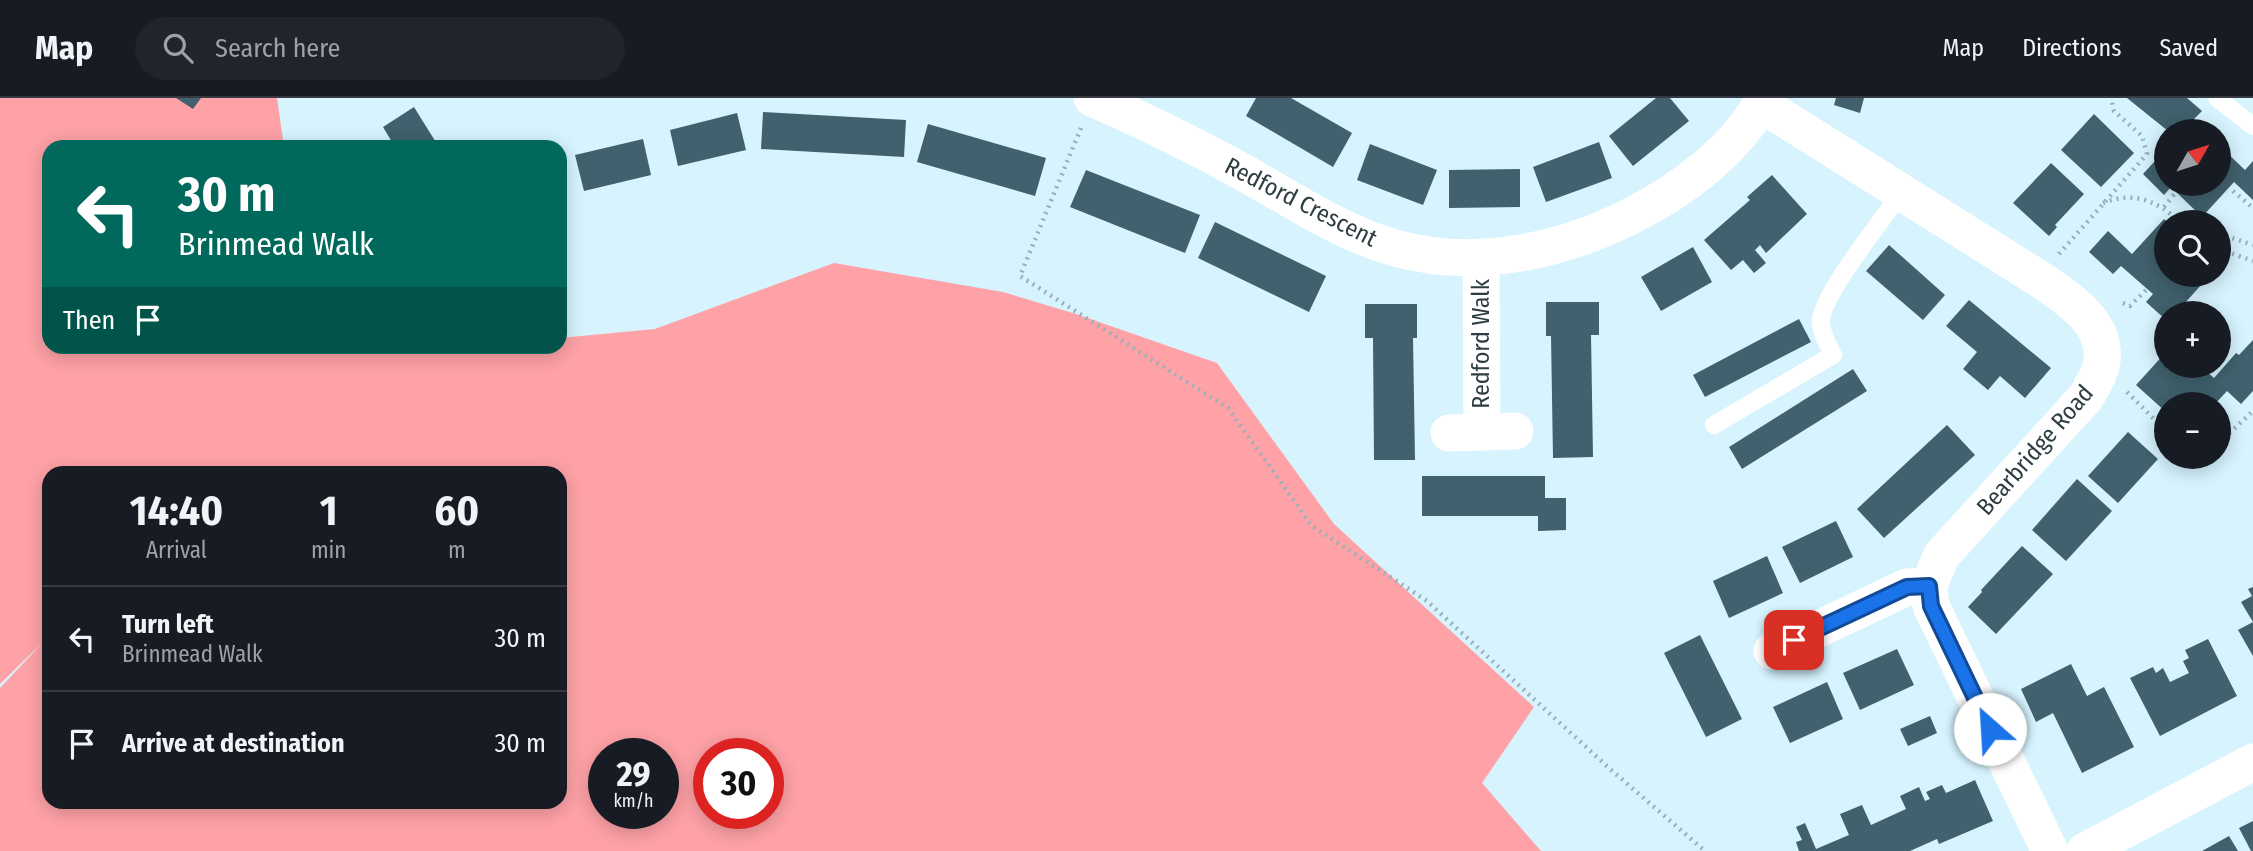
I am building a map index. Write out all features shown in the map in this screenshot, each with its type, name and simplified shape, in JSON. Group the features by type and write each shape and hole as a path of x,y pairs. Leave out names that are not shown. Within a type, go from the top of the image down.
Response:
{"street":[{"name":"Redford Crescent","path":"1093,98 1141,119 1359,236 1397,248 1439,255 1481,257 1554,246 1602,230 1647,208 1707,164 1737,136 1762,101"},
{"name":"Bearbridge Road","path":"1762,101 2073,302 2092,321 2100,342 2102,360 2086,397 1941,556 1929,586"},
{"name":"Redford Walk","path":"1481,257 1482,432"},
{"path":"1772,651 1907,587 1929,586 1931,606 2050,851"},
{"path":"2085,851 2253,762"}],"lane":[{"path":"2217,98 2253,126"},
{"path":"1714,425 1833,355 1822,333 1821,320 1829,295 1902,192"}],"path":[{"path":"1093,98 1020,276 1228,408 1312,526 1427,601 1610,769 1705,851"},
{"path":"2038,278 2147,154 2142,136 2114,111 2111,98"},
{"path":"2232,191 2253,208"},
{"path":"2164,207 2173,196"},
{"path":"2102,203 2119,197 2137,197 2167,210"},
{"path":"2231,238 2253,245"},
{"path":"2231,253 2253,261"},
{"path":"2123,303 2130,306 2147,289"},
{"path":"2231,432 2253,411"}],"shaded area":[{"path":"0,98 277,98 283,140 42,140 42,354 567,354 567,337 655,329 834,263 1003,292 1076,314 1217,363 1334,524 1534,707 1482,783 1541,851 0,851 0,688 42,643 42,809 567,809 567,466 42,466 42,643 0,684"}],"building":[{"path":"176,98 201,98 193,109"},
{"path":"1256,98 1291,98 1352,133 1333,167 1246,116"},
{"path":"1656,98 1670,98 1689,121 1633,166 1609,136"},
{"path":"1836,98 1864,98 1860,113 1834,105"},
{"path":"2127,98 2187,98 2202,111 2194,119 2154,120"},
{"path":"414,107 435,140 391,140 383,127"},
{"path":"763,112 906,120 904,157 761,149"},
{"path":"737,113 746,150 678,166 670,130"},
{"path":"2094,114 2134,153 2101,187 2061,150"},
{"path":"928,124 1046,158 1035,196 917,162"},
{"path":"643,139 651,175 584,191 575,155"},
{"path":"1599,142 1612,178 1546,202 1533,167"},
{"path":"1370,144 1437,170 1423,205 1357,180"},
{"path":"2231,157 2245,170 2253,161 2253,200 2234,182 2231,185"},
{"path":"2154,162 2154,185 2143,174"},
{"path":"2051,163 2084,194 2055,225 2057,227 2049,236 2013,203"},
{"path":"1520,169 1520,207 1449,208 1449,170"},
{"path":"1086,170 1200,215 1185,253 1070,207"},
{"path":"1772,175 1807,214 1766,253 1760,245 1755,250 1766,263 1754,273 1743,260 1731,270 1704,240 1750,200 1747,197"},
{"path":"2180,196 2221,196 2208,210 2195,210"},
{"path":"1215,222 1326,276 1309,312 1198,258"},
{"path":"2154,230 2154,287 2199,287 2187,301 2154,301 2154,309 2146,302 2153,294 2121,266 2113,274 2089,252 2108,231 2132,254"},
{"path":"1889,245 1945,295 1923,320 1866,271"},
{"path":"1693,247 1712,282 1661,311 1641,277"},
{"path":"1969,300 2051,368 2025,398 2000,376 1988,390 1963,369 1977,352 1946,326"},
{"path":"1546,302 1599,302 1599,335 1591,335 1593,457 1553,458 1551,336 1546,336"},
{"path":"1365,304 1417,304 1417,338 1413,338 1415,460 1374,460 1373,338 1365,338"},
{"path":"1799,319 1811,342 1705,397 1693,375"},
{"path":"2253,340 2253,391 2241,404 2227,391 2154,392 2154,401 2136,385 2154,365 2154,378 2231,378 2231,359 2236,353 2239,355"},
{"path":"1853,369 1867,391 1742,469 1729,447"},
{"path":"1947,425 1975,455 1884,538 1857,509"},
{"path":"2128,432 2154,455 2154,463 2118,503 2088,476"},
{"path":"1422,476 1545,476 1545,498 1566,498 1566,530 1538,531 1538,516 1422,516"},
{"path":"2077,479 2112,511 2066,561 2032,530"},
{"path":"1836,521 1853,557 1800,583 1782,547"},
{"path":"2022,546 2053,574 1996,634 1968,607"},
{"path":"1767,556 1783,593 1729,618 1713,581"},
{"path":"2253,587 2253,622 2241,602 2252,596 2248,589"},
{"path":"2253,622 2253,656 2238,630"},
{"path":"1700,635 1742,719 1706,737 1664,653"},
{"path":"2208,639 2237,696 2160,736 2130,678 2153,667 2156,673 2163,668 2170,682 2189,673 2183,661 2189,658 2185,650"},
{"path":"1897,649 1914,685 1860,710 1843,673"},
{"path":"2071,664 2087,696 2104,687 2134,747 2082,773 2053,713 2036,722 2021,689"},
{"path":"1827,682 1843,719 1790,743 1773,707"},
{"path":"1930,716 1937,733 1908,746 1900,729"},
{"path":"1975,780 1993,821 1939,844 1937,839 1910,851 1799,851 1796,842 1802,840 1796,827 1805,823 1816,849 1849,835 1840,814 1862,805 1871,825 1906,809 1900,796 1919,787 1925,801 1930,799 1926,792 1942,785 1946,793"},
{"path":"2253,821 2253,851 2251,851 2239,828"},
{"path":"2229,836 2238,851 2202,851"}],"route":[{"path":"1794,640 1907,587 1929,586 1931,606 1990,729"}]}
